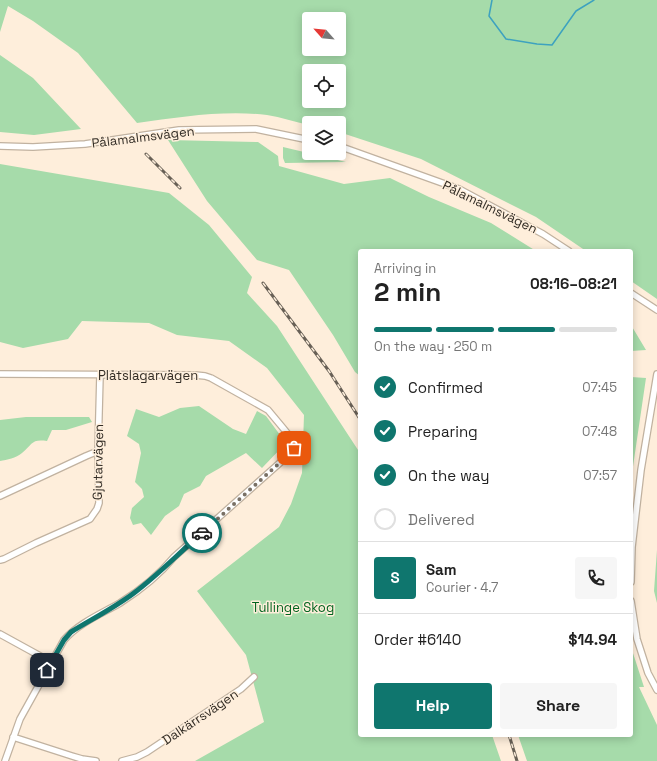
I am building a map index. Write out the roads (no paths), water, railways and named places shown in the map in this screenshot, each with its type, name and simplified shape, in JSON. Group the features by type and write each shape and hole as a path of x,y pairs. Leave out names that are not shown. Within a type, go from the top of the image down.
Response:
{"street":[{"name":"Pålamalmsvägen","path":"0,146 33,147 85,144 179,130 256,129 302,139"},
{"name":"Pålamalmsvägen","path":"346,149 459,189 543,234 566,249"},
{"path":"633,294 657,310"},
{"name":"Plåtslagarvägen","path":"0,374 205,376 268,410 291,438 294,444 294,448 285,458 174,557 151,580 122,602 71,632 64,640 51,662"},
{"path":"633,538 640,477 657,374"},
{"name":"Gjutarvägen","path":"0,560 90,519 97,509 99,503 98,451 100,375"},
{"path":"0,496 98,451"},
{"path":"633,614 637,639 648,673 657,690"},
{"path":"0,634 51,662 20,719 6,761"},
{"name":"Dalkärrsvägen","path":"122,761 137,757 147,752 241,689 254,677"},
{"path":"14,737 82,759 96,761"}],"waterway":[{"path":"492,0 489,16 506,39 552,45 576,11 594,0"}],"railway":[{"path":"146,154 180,188"},
{"path":"263,283 329,371 358,416"},
{"path":"510,737 517,761"}],"park label":[{"name":"Tullinge Skog","path":"293,607"}]}
